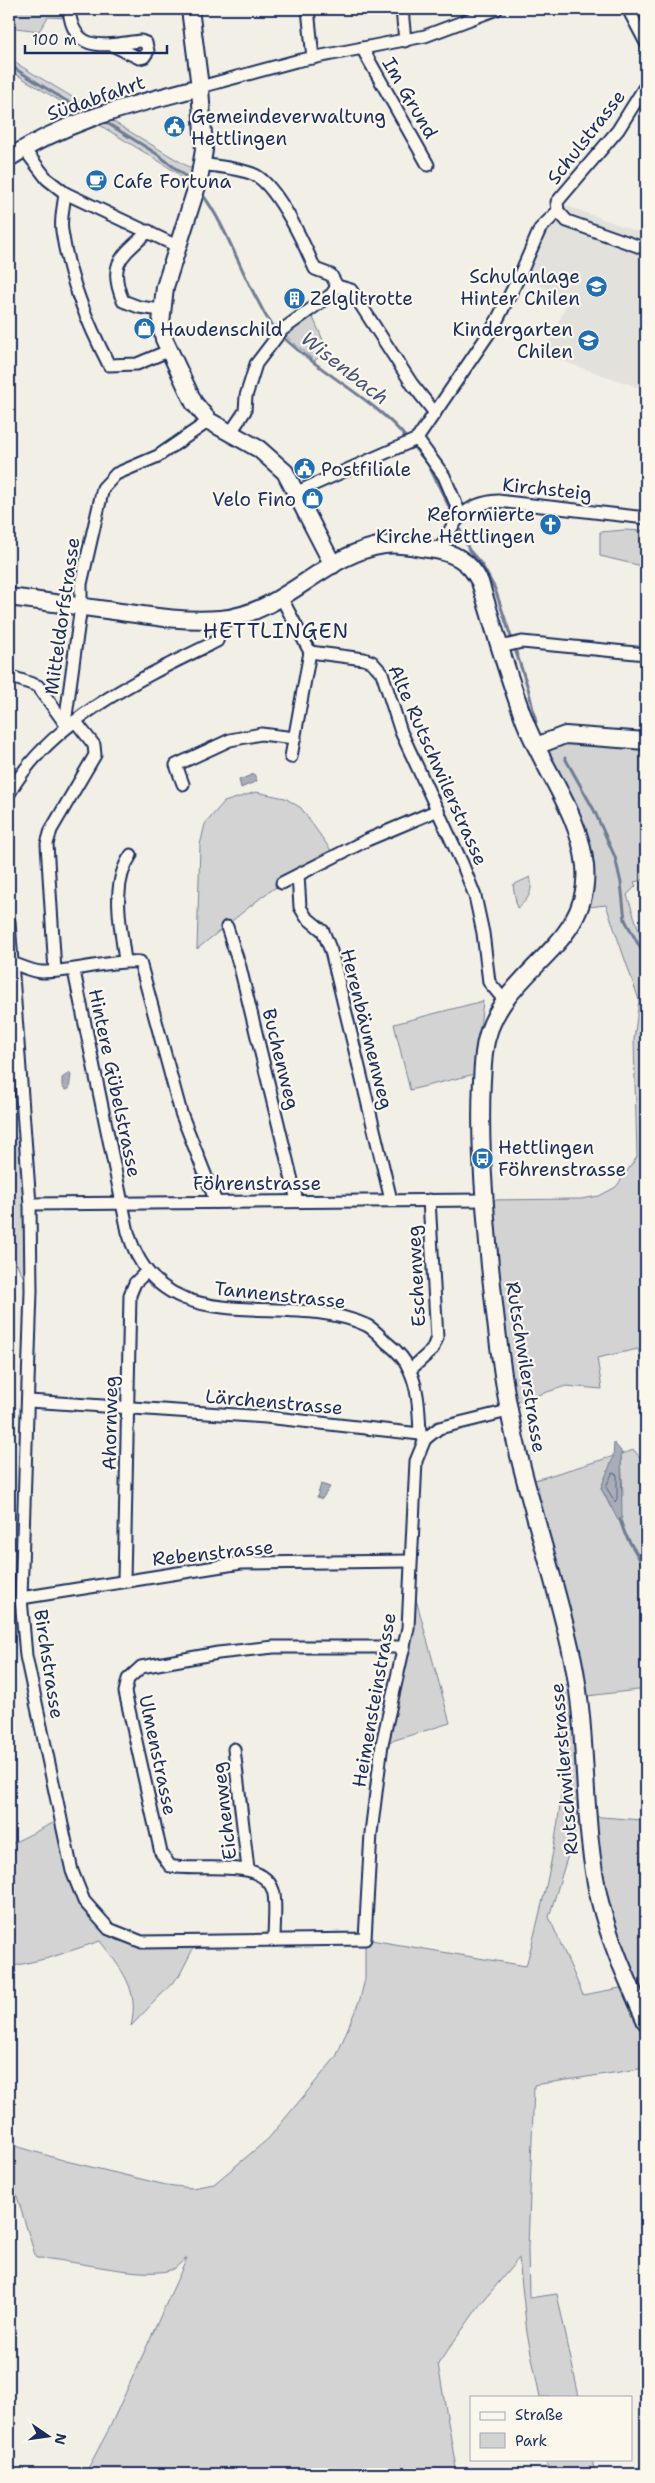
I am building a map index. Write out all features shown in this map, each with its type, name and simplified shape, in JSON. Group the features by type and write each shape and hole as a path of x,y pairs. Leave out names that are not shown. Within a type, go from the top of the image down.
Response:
{"street":[{"path":"69,9 74,29 82,37 96,45 114,46"},
{"path":"190,9 204,129 199,179 169,269 161,310 161,323 168,351 194,403 209,421 259,449 280,467 297,492 333,565"},
{"path":"308,9 313,58"},
{"path":"402,9 405,41"},
{"path":"200,87 313,58 405,41 497,9"},
{"path":"628,9 646,43"},
{"name":"Im Grund","path":"362,48 428,165"},
{"name":"Schulstrasse","path":"646,84 618,130 557,202 558,211 567,221 646,249"},
{"name":"Südabfahrt","path":"9,158 43,137 95,115 200,87"},
{"path":"24,149 48,179 65,193 149,231 177,246"},
{"path":"199,179 244,171 263,180 300,234 315,270 331,275 337,286 351,290 412,384 435,413"},
{"path":"65,193 62,229 74,286 88,326 109,365 137,364 168,351"},
{"name":"Schulstrasse","path":"411,442 435,413 494,326 520,277 540,229 558,211"},
{"path":"149,231 120,259 116,284 124,301 139,308 161,310"},
{"path":"231,432 244,411 246,396 256,364 279,334 332,294 337,286"},
{"name":"Mitteldorfstrasse","path":"71,724 66,716 80,606 80,584 103,488 116,474 158,456 209,421"},
{"path":"297,492 411,442 444,476 458,520 440,550"},
{"name":"Kirchsteig","path":"458,520 473,505 498,500 646,518"},
{"name":"Rutschwilerstrasse","path":"9,597 176,620 221,619 243,616 282,599 333,565 361,552 384,545 440,550 459,556 474,569 503,646 524,721 579,835 586,870 580,908 564,936 504,1000 489,1030 485,1049 482,1120 484,1200 499,1347 508,1411 525,1483 572,1659 579,1697 593,1863 600,1904 620,1960 646,2022"},
{"path":"282,599 310,652 291,757"},
{"path":"9,794 25,770 71,724 129,684 217,641 221,630 221,619"},
{"path":"503,646 518,642 646,654"},
{"name":"Alte Rutschwilerstrasse","path":"310,652 364,659 377,667 382,673 401,732 462,863 474,896 483,932 489,982 504,1000"},
{"path":"9,676 38,686 71,724 94,745 95,755 51,830 47,844 55,970"},
{"path":"183,784 176,765 230,740 261,734 295,738"},
{"path":"536,746 565,735 646,741"},
{"path":"282,883 367,840 438,810"},
{"path":"125,961 118,892 127,861 131,855"},
{"name":"Herenbäumenweg","path":"298,875 300,907 306,917 323,931 331,951 392,1200"},
{"name":"Birchstrasse","path":"9,922 30,1204 29,1401 21,1598 28,1664 72,1871 84,1901 109,1929 142,1942 365,1939"},
{"name":"Buchenweg","path":"227,927 240,967 297,1201"},
{"path":"12,963 41,972 55,970 74,971 125,961 140,962 181,1113 216,1202"},
{"name":"Hintere Gübelstrasse","path":"74,971 121,1202"},
{"name":"Eschenweg","path":"410,1370 432,1350 437,1338 430,1200"},
{"name":"Föhrenstrasse","path":"30,1204 484,1200"},
{"name":"Tannenstrasse","path":"121,1202 131,1244 146,1272 177,1296 192,1303 214,1307 336,1315 368,1326 395,1349 410,1370 419,1403 422,1436"},
{"name":"Ahornweg","path":"124,1581 130,1295 135,1284 146,1272"},
{"name":"Lärchenstrasse","path":"29,1401 266,1417 422,1436"},
{"path":"422,1436 439,1428 508,1411"},
{"name":"Heimensteinstrasse","path":"365,1939 371,1833 382,1744 389,1705 408,1628 416,1461 422,1436"},
{"name":"Rebenstrasse","path":"21,1598 241,1563 410,1561"},
{"name":"Ulmenstrasse","path":"248,1869 184,1869 170,1866 161,1853 125,1692 128,1679 141,1667 256,1649 293,1646 404,1647"},
{"name":"Eichenweg","path":"234,1749 248,1869"},
{"path":"248,1869 264,1875 274,1893 274,1940"}],"shaded area":[{"name":"Schulanlage Hinter Chilen","path":"557,202 646,235 646,390 542,354 570,298 519,277"}],"green space":[{"path":"9,9 69,9 69,18 48,17 39,31 9,27"},
{"path":"9,59 192,169 188,186 177,173 162,163 9,70"},
{"path":"311,313 327,349 315,361 286,336"},
{"path":"646,531 646,567 600,556 600,532"},
{"path":"646,741 646,879 634,882 636,886 627,895 646,951 646,1377 638,1349 597,1358 602,1389 566,1386 507,1405 484,1200 581,1199 599,1196 616,1187 637,1157 634,1040 639,1000 606,905 580,908 585,870 541,743"},
{"path":"256,792 285,798 301,808 335,856 282,883 197,949 200,845 205,824 224,802"},
{"path":"530,877 531,891 524,902 517,908 513,885"},
{"path":"483,1001 475,1074 410,1090 394,1024"},
{"path":"25,1133 31,1291 9,1250 9,1142"},
{"path":"634,1450 646,1466 646,1689 579,1697 582,1809 549,1917 583,1995 631,1986 620,1960 589,1816 641,1820 646,1810 646,2068 534,2085 528,2248 529,2298 557,2294 579,2396 540,2396 527,2333 519,2258 479,2306 438,2364 457,2474 85,2474 109,2429 187,2258 175,2268 163,2272 148,2272 36,2258 14,2187 9,2190 9,2144 66,2161 166,2185 192,2188 214,2184 268,2139 336,2057 360,1999 365,1979 365,1939 526,1966 547,1882 561,1797 563,1686 576,1681 525,1483","holes":["621,1457 623,1495 611,1508 601,1488 609,1469"]},
{"path":"409,1574 450,1723 382,1744 404,1647"},
{"path":"61,1819 84,1901 109,1929 142,1942 196,1943 179,1976 131,2026 133,2001 131,1990 121,1970 100,1941 49,1958 9,1967 9,1845"},
{"path":"544,2460 592,2460 595,2474 551,2474"}],"water":[{"path":"254,774 257,781 241,788 239,780"},
{"path":"69,1073 71,1075 69,1089 65,1090 62,1086 62,1078"},
{"path":"614,1443 621,1451 622,1518 618,1520 601,1488 613,1458"},
{"path":"321,1484 330,1487 322,1499 317,1497"}],"waterway":[{"name":"Wisenbach","path":"9,65 76,107 90,113"},
{"name":"Wisenbach","path":"102,120 157,154 193,182"},
{"name":"Wisenbach","path":"200,191 225,232 265,314 278,331"},
{"name":"Wisenbach","path":"282,336 313,362 380,412 408,440"},
{"name":"Wisenbach","path":"412,445 428,464 455,519"},
{"name":"Wisenbach","path":"458,525 469,550 482,565 495,589 528,688 536,722"},
{"name":"Wisenbach","path":"565,758 594,810 615,857 621,883 625,920 642,951 646,971"},
{"path":"620,1520 625,1534 646,1570"}],"place":[{"name":"Gemeindeverwaltung Hettlingen","path":"175,127"},
{"name":"Cafe Fortuna","path":"97,181"},
{"name":"Schulanlage Hinter Chilen","path":"596,287"},
{"name":"Zelglitrotte","path":"294,298"},
{"name":"Haudenschild","path":"144,329"},
{"name":"Kindergarten Chilen","path":"589,340"},
{"name":"Postfiliale","path":"305,469"},
{"name":"Velo Fino","path":"312,499"},
{"name":"Reformierte Kirche Hettlingen","path":"551,525"},
{"name":"Hettlingen Föhrenstrasse","path":"482,1158"}],"district":[{"name":"HETTLINGEN","path":"276,631"}]}
